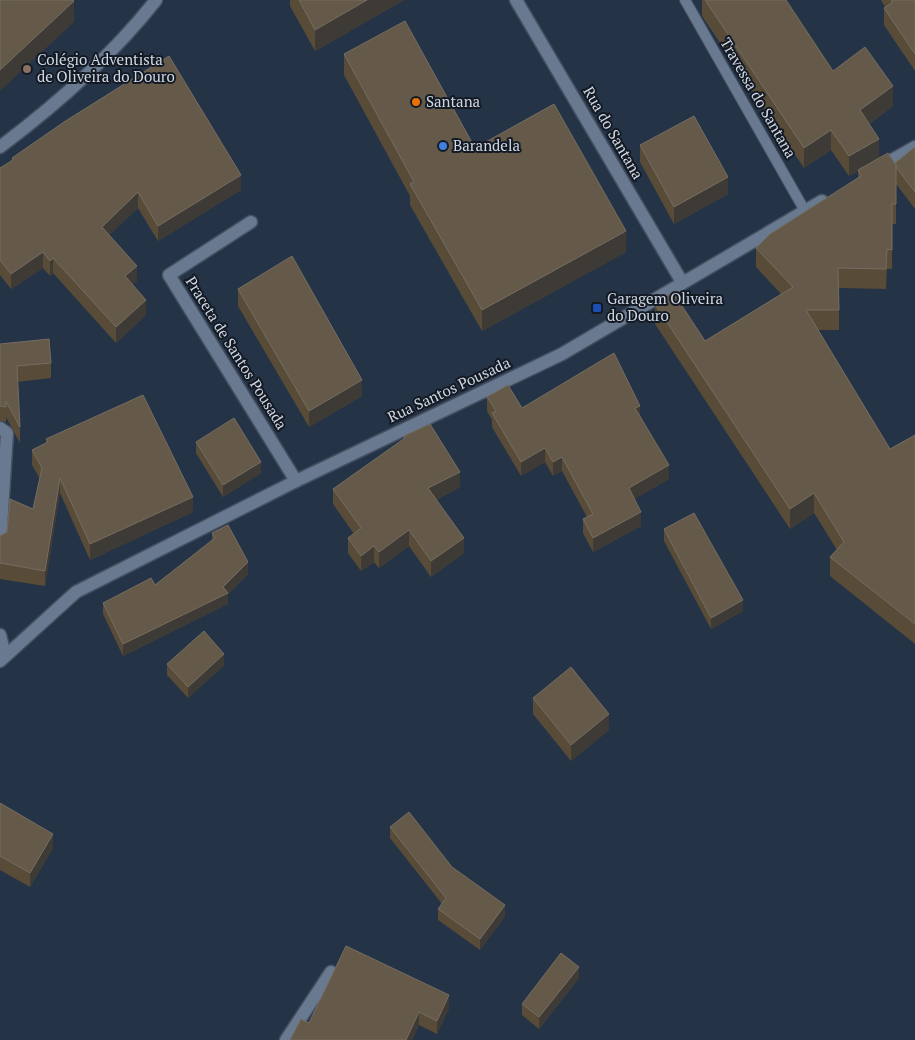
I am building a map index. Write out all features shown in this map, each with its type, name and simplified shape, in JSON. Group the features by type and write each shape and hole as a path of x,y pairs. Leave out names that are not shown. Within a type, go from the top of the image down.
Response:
{"street":[{"path":"0,147 36,119 126,38 156,0"},
{"name":"Rua do Santana","path":"516,0 682,282"},
{"path":"864,177 915,147"},
{"name":"Rua Santos Pousada","path":"2,657 76,592 296,481 562,354 831,196"},
{"name":"Praceta de Santos Pousada","path":"251,222 169,275 296,481"},
{"path":"0,428 7,433 0,543"},
{"path":"0,635 2,657"},
{"path":"286,1040 331,972"}],"lane":[{"name":"Travessa do Santana","path":"685,0 805,212"}],"building":[{"path":"0,0 73,0 74,1 0,70"},
{"path":"299,0 367,0 315,30"},
{"path":"705,0 786,0 833,71 865,47 893,86 860,110 879,139 849,156 831,130 804,148"},
{"path":"891,0 915,0 915,54 884,8 893,2"},
{"path":"405,21 475,148 554,104 626,231 482,310 410,184 414,182 344,54"},
{"path":"169,56 241,175 158,226 138,192 102,227 137,266 125,276 146,300 116,327 53,258 50,261 43,252 11,274 0,260 0,168 64,122"},
{"path":"694,116 728,177 674,207 640,145"},
{"path":"915,147 915,192 895,163"},
{"path":"888,153 896,165 896,204 892,204 892,250 887,249 886,269 838,268 839,310 806,310 890,449 915,435 915,624 830,557 844,542 814,493 790,509 655,304 673,292 705,341 793,287 756,248 770,234 861,176 858,170"},
{"path":"292,256 362,380 309,411 238,289"},
{"path":"49,339 51,363 17,366 20,427 6,401 6,407 0,406 0,344"},
{"path":"614,353 640,406 635,408 669,465 629,488 641,512 593,538 583,519 593,514 562,457 553,462 545,448 521,462 492,413 496,411 487,397 508,385 522,408"},
{"path":"143,395 193,497 90,544 60,478 45,571 0,563 0,536 7,532 10,499 33,509 42,468 32,450 48,442 46,439"},
{"path":"234,418 261,462 223,485 196,442"},
{"path":"430,424 460,472 428,488 464,538 431,561 409,530 379,552 374,546 361,556 348,538 361,528 333,489 405,438 404,436"},
{"path":"694,513 743,600 711,618 664,529"},
{"path":"228,525 248,562 223,587 228,593 123,644 103,603 151,578 155,585 215,538 212,533"},
{"path":"204,631 224,654 188,687 167,664"},
{"path":"571,667 609,714 571,745 533,698"},
{"path":"0,803 53,834 30,873 0,856"},
{"path":"409,812 452,867 505,905 480,939 438,909 446,898 390,827"},
{"path":"346,946 449,995 437,1021 419,1012 406,1040 290,1040 301,1019 309,1023"},
{"path":"561,953 579,967 539,1017 522,1004"}],"place":[{"name":"Colégio Adventista de Oliveira do Douro","path":"27,69"},
{"name":"Santana","path":"416,102"},
{"name":"Barandela","path":"443,146"},
{"name":"Garagem Oliveira do Douro","path":"597,308"}]}
